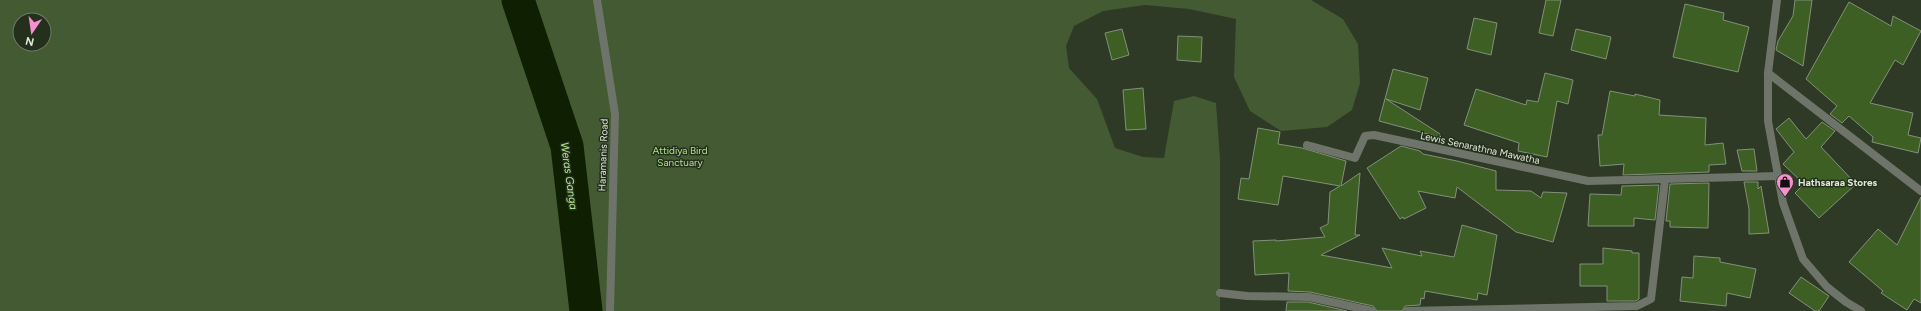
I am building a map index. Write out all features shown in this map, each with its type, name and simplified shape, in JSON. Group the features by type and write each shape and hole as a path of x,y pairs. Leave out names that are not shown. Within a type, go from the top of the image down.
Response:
{"street":[{"name":"Haramanis Road","path":"597,0 614,114 610,311"},
{"path":"1777,0 1768,73 1768,121 1783,203 1803,259 1827,287 1846,302 1861,311"},
{"path":"1768,73 1921,191"},
{"name":"Lewis Senarathna Mawatha","path":"1307,145 1356,158 1365,136 1374,136 1588,181 1778,176"},
{"path":"1407,311 1637,306 1651,299 1665,180"},
{"path":"1220,293 1247,296 1309,297 1372,311"}],"green space":[{"name":"Attidiya Bird Sanctuary","path":"0,0 1311,0 1343,19 1358,44 1360,83 1352,110 1327,127 1281,131 1250,111 1234,77 1236,19 1189,9 1145,5 1103,11 1074,26 1066,46 1069,68 1097,99 1115,148 1143,157 1164,158 1174,101 1194,96 1216,103 1220,159 1220,311 0,311"}],"building":[{"path":"1546,0 1561,0 1553,36 1539,33"},
{"path":"1795,0 1812,0 1803,66 1776,50 1778,41 1793,16"},
{"path":"1849,2 1891,26 1893,16 1921,31 1903,65 1895,60 1870,103 1913,113 1908,135 1921,138 1918,153 1872,142 1873,137 1849,116 1842,123 1830,114 1837,106 1806,79"},
{"path":"1685,4 1724,13 1723,20 1749,27 1738,72 1673,57"},
{"path":"1474,18 1497,23 1491,55 1467,49"},
{"path":"1122,29 1129,55 1112,60 1105,33"},
{"path":"1576,29 1611,37 1606,59 1571,50"},
{"path":"1178,36 1202,37 1201,62 1177,60"},
{"path":"1393,69 1428,78 1420,110 1386,99 1440,134 1439,137 1379,121"},
{"path":"1545,73 1573,80 1568,104 1557,101 1547,157 1518,151 1519,143 1464,125 1476,89 1526,105 1527,100 1538,102"},
{"path":"1143,88 1146,129 1126,130 1123,90"},
{"path":"1610,91 1635,96 1635,94 1660,100 1659,115 1706,118 1705,145 1723,143 1726,164 1709,165 1709,172 1623,175 1624,164 1600,166 1598,135 1602,135"},
{"path":"1789,118 1806,139 1822,122 1835,131 1821,147 1856,184 1819,218 1795,193 1804,184 1783,164 1794,152 1776,129"},
{"path":"1258,128 1280,132 1278,144 1302,148 1346,161 1341,186 1360,173 1355,235 1360,235 1321,255 1392,268 1382,248 1422,256 1420,251 1454,257 1462,225 1497,235 1487,295 1478,293 1477,300 1425,291 1424,299 1421,298 1420,305 1405,306 1402,311 1377,311 1373,306 1310,292 1288,291 1289,273 1255,275 1253,241 1276,241 1325,237 1320,228 1328,224 1330,192 1340,186 1283,176 1278,205 1238,199 1241,178 1249,179"},
{"path":"1401,146 1420,151 1423,154 1496,171 1496,190 1531,191 1541,198 1543,192 1567,193 1553,242 1516,232 1457,187 1455,198 1418,191 1426,208 1404,219 1403,217 1400,219 1367,168"},
{"path":"1754,149 1757,171 1742,171 1737,150"},
{"path":"1744,182 1758,182 1758,189 1761,186 1769,233 1749,234 1749,209"},
{"path":"1709,183 1708,228 1670,227 1670,221 1666,221 1670,184"},
{"path":"1659,185 1655,220 1634,218 1634,226 1588,226 1590,194 1621,195 1622,186"},
{"path":"1921,197 1921,303 1914,299 1907,310 1881,293 1883,291 1849,262 1878,229 1897,245"},
{"path":"1603,248 1639,253 1639,299 1636,301 1607,301 1607,286 1580,286 1580,264 1603,264"},
{"path":"1694,256 1720,258 1720,262 1756,269 1750,298 1727,293 1726,306 1680,301 1682,277 1693,278"},
{"path":"1801,277 1829,296 1819,311 1815,311 1789,293"},
{"path":"1287,302 1308,302 1347,311 1286,311"}],"waterway":[{"name":"Weras Ganga","path":"518,0 567,146 586,311"}],"place":[{"name":"Hathsaraa Stores","path":"1785,197"}]}
